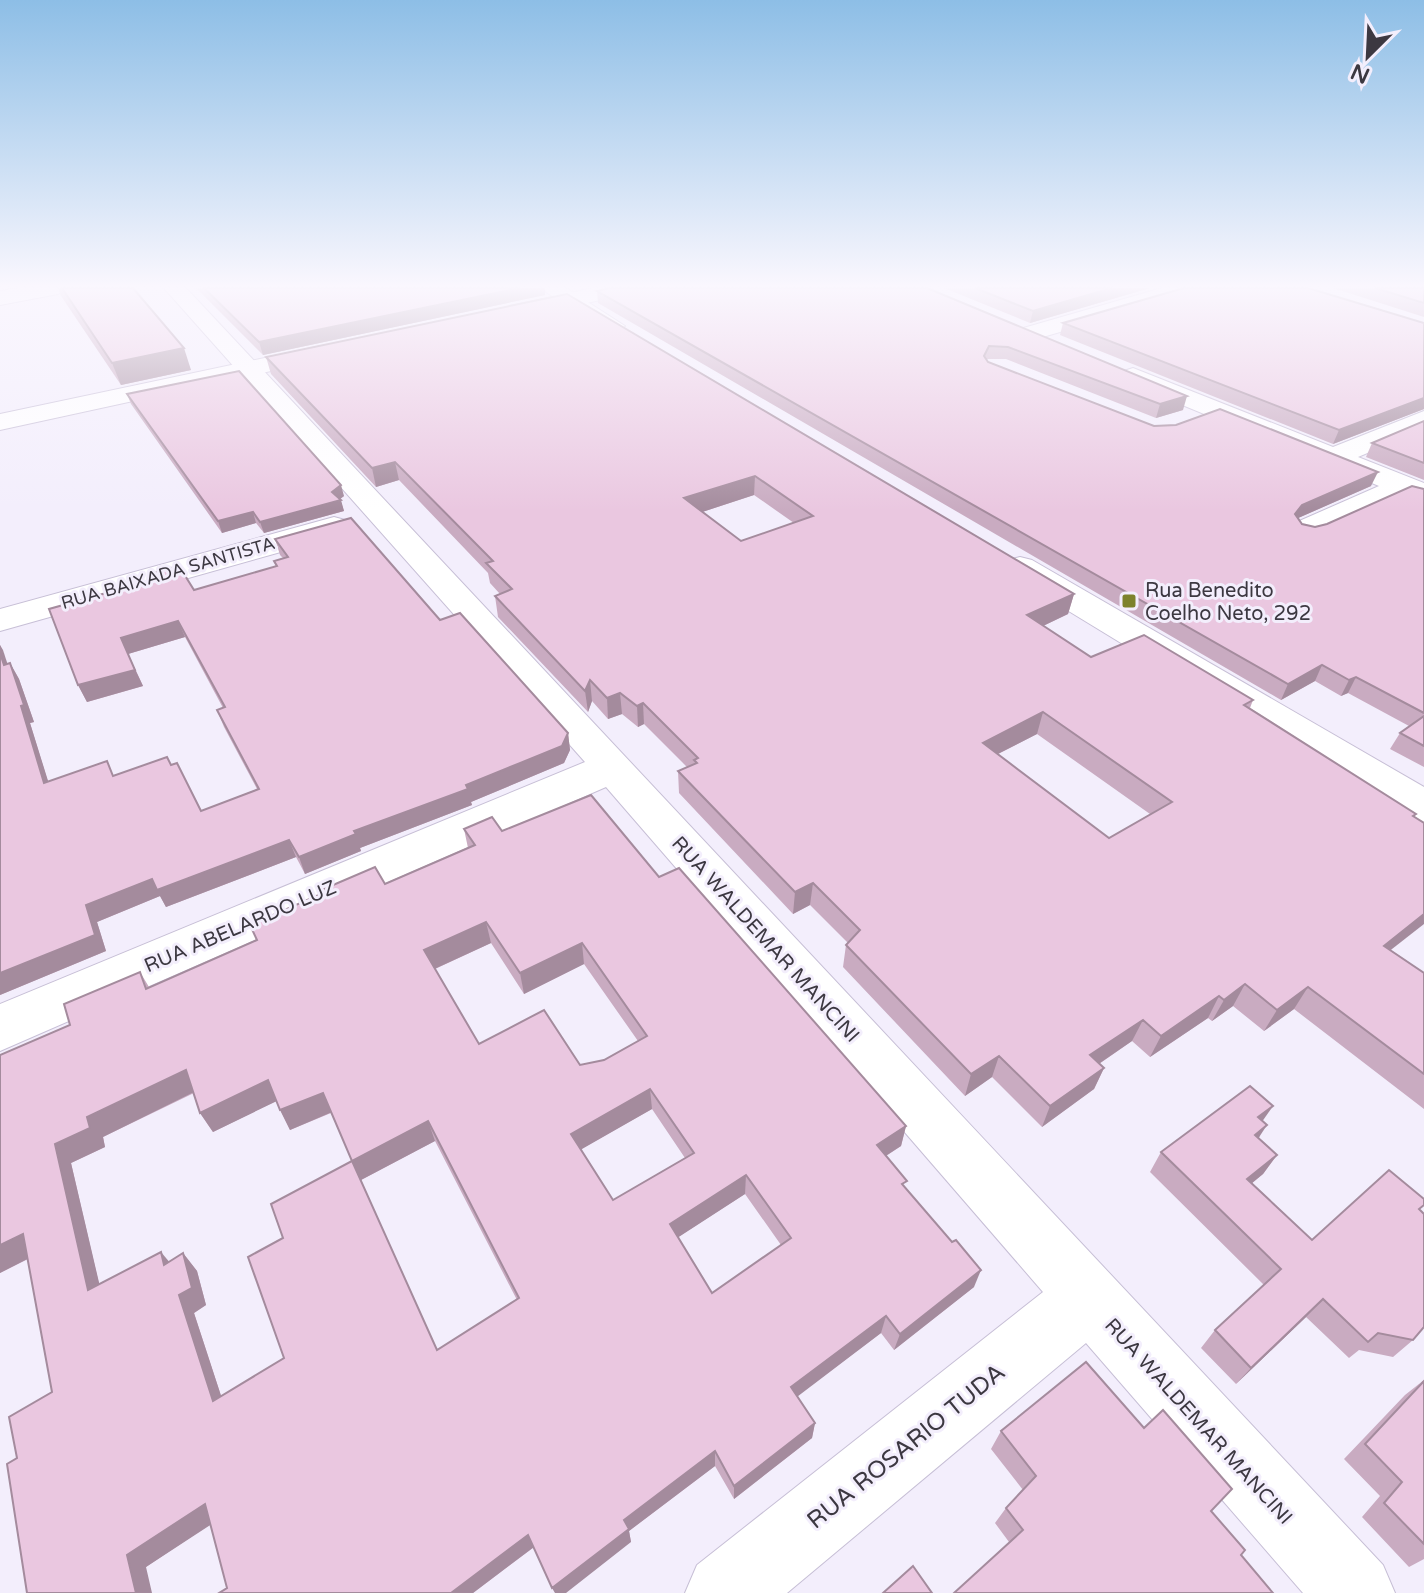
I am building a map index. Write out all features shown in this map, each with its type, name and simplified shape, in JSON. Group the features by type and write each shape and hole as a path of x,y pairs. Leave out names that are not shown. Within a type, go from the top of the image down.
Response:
{"street":[{"name":"RUA WALDEMAR MANCINI","path":"245,362 613,767 1355,1593"},
{"path":"0,422 276,362"},
{"path":"1108,366 1415,490"},
{"path":"1180,423 1216,410"},
{"path":"1334,457 1424,419"},
{"path":"1308,529 1415,490"},
{"name":"RUA BAIXADA SANTISTA","path":"0,620 383,513"},
{"path":"995,552 1424,807"},
{"name":"RUA ABELARDO LUZ","path":"0,1028 613,767"},
{"name":"RUA ROSARIO TUDA","path":"725,1593 1088,1298"}],"building":[{"path":"271,362 682,362 1074,594 1027,615 1091,657 1144,635 1253,700 1244,705 1416,814 1413,816 1424,823 1424,914 1384,946 1424,973 1424,1074 1308,987 1277,1010 1245,984 1224,1000 1219,996 1161,1036 1143,1020 1090,1055 1104,1068 1050,1106 999,1056 971,1074 846,945 860,930 813,883 795,892 678,771 697,763 694,760 698,758 643,703 637,706 620,693 607,698 590,680 585,691 495,596 512,589 486,563 493,561 395,462 372,468","holes":["755,476 813,516 741,541 684,498","1043,712 1172,802 1109,838 983,743"]},
{"path":"722,362 989,362 1154,426 1176,425 1220,409 1378,472 1302,505 1295,514 1302,524 1315,527 1412,486 1424,489 1424,713 1356,677 1349,680 1322,665 1288,684"},
{"path":"1049,362 1106,362 1187,396 1160,404"},
{"path":"1164,362 1424,362 1424,398 1339,430"},
{"path":"239,371 341,485 332,492 341,500 260,522 253,512 218,521 127,394"},
{"path":"1424,421 1424,463 1372,443"},
{"path":"351,518 440,620 460,613 568,733 562,746 466,785 468,789 354,831 356,834 299,857 289,840 157,890 152,879 86,905 95,935 0,973 0,653 4,665 10,663 44,783 107,761 113,776 167,757 171,765 177,763 201,811 259,789 217,710 225,707 178,621 121,638 135,670 78,685 49,609 156,579 153,573 179,566 194,590 277,566 274,561 288,557 275,539"},
{"path":"1424,716 1424,746 1400,733"},
{"path":"591,795 659,877 679,868 906,1126 877,1145 907,1181 902,1184 952,1242 956,1240 981,1270 900,1334 886,1316 791,1387 815,1423 734,1486 715,1451 624,1520 629,1529 552,1588 528,1535 451,1593 219,1593 227,1588 205,1504 127,1555 136,1593 27,1593 7,1464 17,1458 9,1417 52,1392 23,1234 0,1245 0,1055 70,1025 64,1004 140,972 146,989 257,940 250,925 321,894 319,891 375,867 385,884 475,845 464,829 492,817 502,831","holes":["486,922 520,973 582,943 647,1036 604,1060 580,1065 544,1010 479,1044 424,950","186,1070 200,1113 268,1080 280,1110 323,1093 352,1161 271,1204 283,1238 248,1257 284,1358 213,1401 179,1295 192,1288 183,1253 164,1265 161,1252 88,1290 55,1144 90,1128 87,1117","650,1089 694,1153 613,1200 571,1134","428,1121 519,1298 437,1350 352,1161","746,1175 791,1238 712,1293 670,1224"]},
{"path":"1250,1086 1273,1106 1258,1117 1267,1125 1255,1135 1277,1155 1247,1179 1312,1240 1389,1170 1424,1199 1424,1205 1419,1209 1424,1214 1424,1327 1413,1340 1378,1333 1368,1342 1323,1299 1251,1368 1215,1330 1281,1269 1161,1152"},
{"path":"1086,1362 1144,1428 1163,1410 1232,1489 1211,1511 1245,1550 1241,1555 1273,1593 954,1593 1023,1530 1006,1508 1036,1476 1001,1431"},
{"path":"1424,1381 1424,1544 1384,1503 1402,1482 1365,1444"},
{"path":"913,1566 932,1593 883,1593"}],"place":[{"name":"Rua Benedito Coelho Neto, 292","path":"1129,601"}]}
